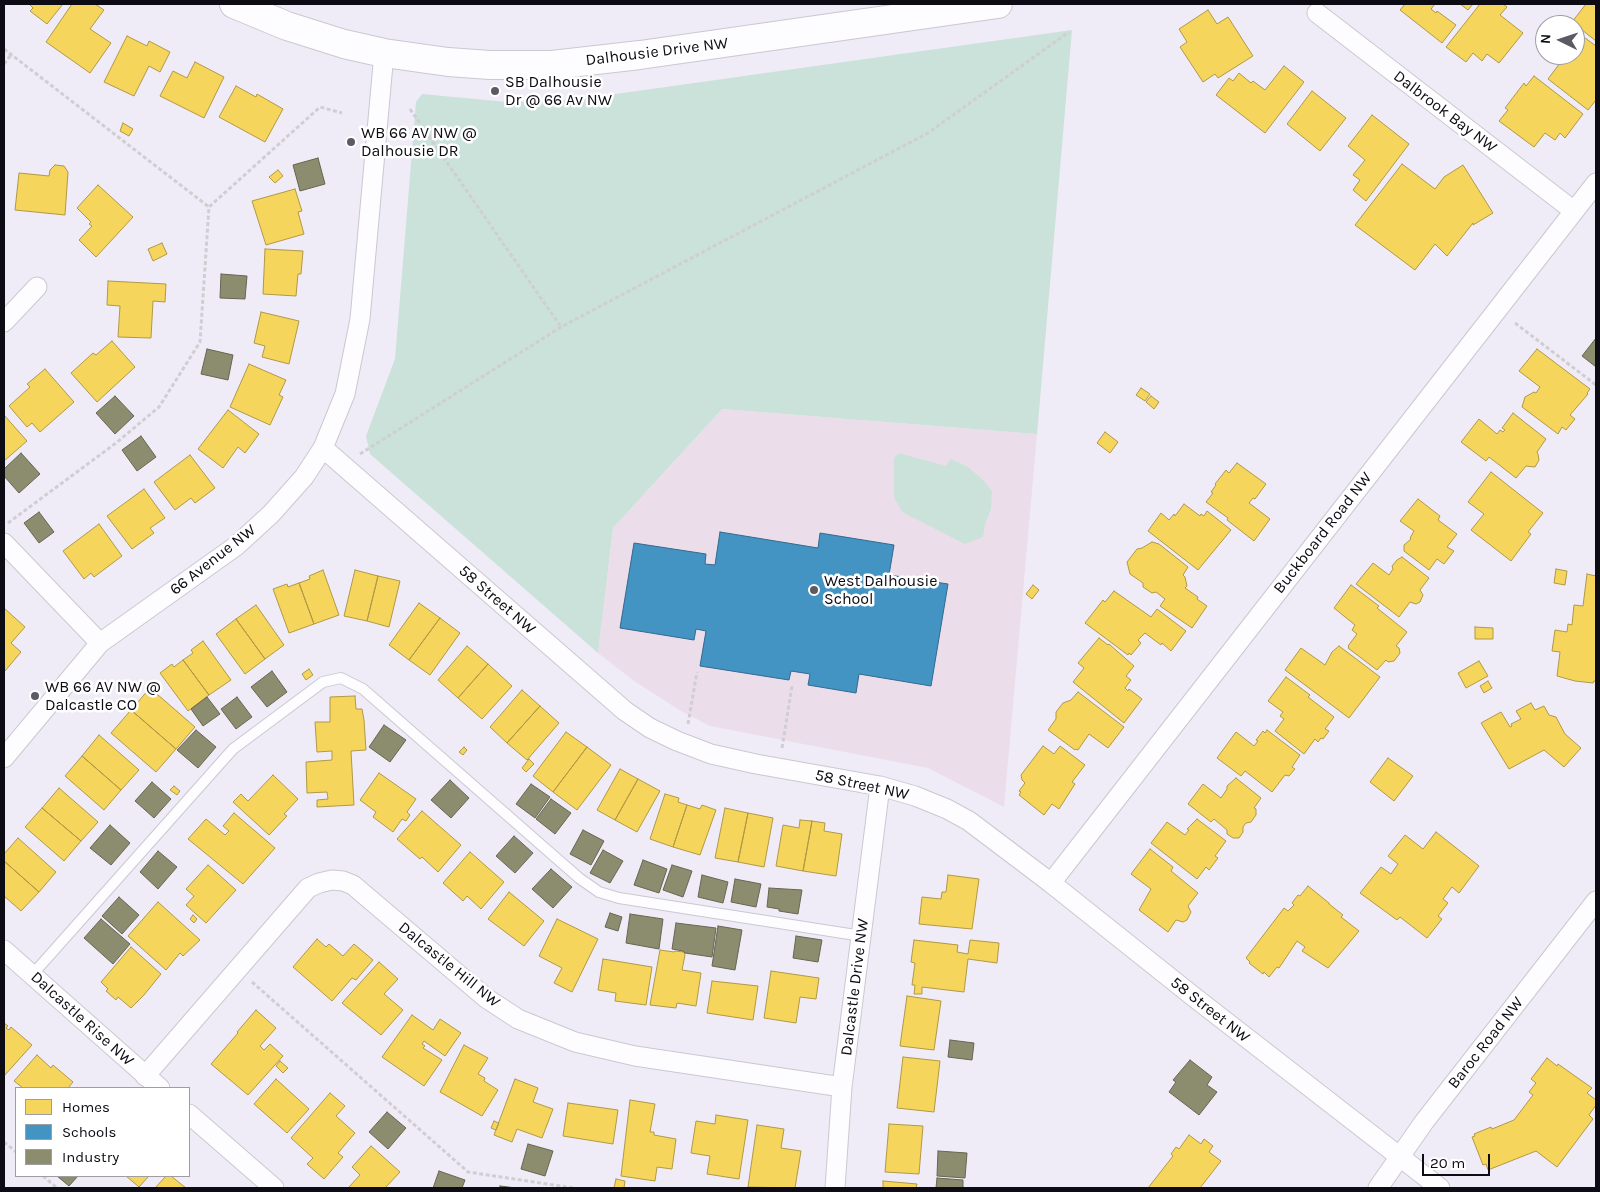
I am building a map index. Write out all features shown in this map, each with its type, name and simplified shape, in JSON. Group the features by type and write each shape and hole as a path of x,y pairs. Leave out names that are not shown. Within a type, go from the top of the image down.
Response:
{"street":[{"name":"Dalhousie Drive NW","path":"234,4 287,26 344,44 384,53 448,62 490,65 552,65 640,55 998,4"},
{"name":"Dalbrook Bay NW","path":"1316,13 1574,211"},
{"name":"66 Avenue NW","path":"4,758 100,643 236,546 271,514 304,477 322,448 345,394 360,319 384,53"},
{"name":"Buckboard Road NW","path":"1051,883 1596,183"},
{"path":"4,322 37,287"},
{"name":"58 Street NW","path":"322,448 625,711 650,728 676,741 711,754 880,786 915,796 969,821 1440,1188"},
{"path":"4,544 100,643"},
{"name":"Dalcastle Drive NW","path":"835,1188 842,1087 880,786"},
{"name":"Dalcastle Hill NW","path":"145,1076 308,888 319,882 332,880 343,881 353,885 486,998 518,1019 575,1042 635,1056 842,1087"},
{"name":"Baroc Road NW","path":"1378,1188 1401,1158 1424,1122 1596,901"},
{"name":"Dalcastle Rise NW","path":"4,950 159,1087"},
{"path":"190,1115 274,1188"}],"lane":[{"path":"32,975 234,749 323,682 341,678 363,689 579,878 599,892 618,898 862,936"}],"path":[{"path":"358,455 562,328 928,133 1069,32"},
{"path":"4,49 209,207"},
{"path":"4,64 11,55"},
{"path":"4,526 116,443 159,407 200,342 209,207 320,107 342,113"},
{"path":"410,109 562,328"},
{"path":"1515,323 1596,385"},
{"path":"688,728 697,672"},
{"path":"781,752 792,686"},
{"path":"252,981 468,1172 574,1188"},
{"path":"4,1142 15,1151"},
{"path":"44,1177 57,1188"}],"shaded area":[{"name":"West Dalhousie School","path":"722,409 1037,434 1004,807 928,768 710,726 681,711 634,681 598,653 613,528"}],"green space":[{"path":"1072,30 1037,434 722,409 613,528 598,653 370,454 366,436 395,359 416,102 422,94 507,102 573,100"},
{"path":"899,453 946,466 951,459 968,467 982,479 992,491 991,509 985,524 983,537 965,544 902,512 894,497 894,458"}],"building: Homes":[{"path":"29,4 63,4 47,24 30,11 33,8"},
{"path":"72,4 95,4 104,10 90,29 111,43 90,73 46,42"},
{"path":"1405,4 1435,4 1431,9 1436,13 1437,11 1456,25 1442,43 1400,10"},
{"path":"1460,4 1473,4 1468,10"},
{"path":"1480,4 1503,4 1507,7 1500,15 1523,33 1499,63 1487,54 1482,61 1473,53 1466,62 1446,47"},
{"path":"1586,4 1596,4 1596,41 1585,32 1585,15 1577,15"},
{"path":"1208,10 1217,24 1228,17 1253,56 1218,78 1215,74 1203,82 1180,47 1187,42 1179,29"},
{"path":"127,36 147,46 149,41 170,52 160,72 149,66 134,96 104,82"},
{"path":"1585,38 1596,46 1596,100 1588,110 1548,79 1558,65 1585,65"},
{"path":"195,62 224,77 204,118 160,96 173,71 187,78"},
{"path":"1284,66 1304,82 1265,133 1216,95 1229,78 1233,81 1239,73 1251,83 1253,81 1265,90"},
{"path":"1534,76 1583,114 1565,138 1560,133 1555,140 1545,133 1534,147 1499,121 1508,110 1505,108 1524,83 1526,86"},
{"path":"236,86 256,97 257,94 283,109 265,142 219,117"},
{"path":"1312,91 1346,118 1320,151 1287,124"},
{"path":"1372,115 1409,144 1366,201 1353,190 1360,180 1353,175 1365,160 1348,146"},
{"path":"123,123 133,129 129,136 120,131"},
{"path":"1402,164 1435,189 1444,177 1463,165 1493,213 1473,225 1473,223 1447,256 1435,244 1415,270 1355,225"},
{"path":"55,165 64,166 68,172 65,215 15,210 19,173 49,176 50,170"},
{"path":"278,170 283,176 275,183 269,177"},
{"path":"98,185 133,217 96,257 79,240 92,226 89,224 91,222 77,208"},
{"path":"295,189 302,211 298,212 304,234 266,245 252,201"},
{"path":"162,243 167,254 153,261 148,249"},
{"path":"265,249 303,251 301,274 298,274 296,296 263,294"},
{"path":"108,281 166,284 165,302 153,301 151,338 118,337 120,306 107,305"},
{"path":"261,312 299,321 289,364 262,357 265,346 254,343"},
{"path":"112,341 135,367 97,402 71,373 93,353 96,355"},
{"path":"1537,349 1590,389 1570,415 1575,419 1566,430 1562,427 1558,434 1522,407 1525,397 1534,392 1536,393 1540,387 1519,371"},
{"path":"249,364 286,380 279,395 283,397 270,425 230,407"},
{"path":"45,369 74,402 40,432 32,423 27,427 9,406 30,387 27,384"},
{"path":"1141,388 1150,394 1145,401 1136,395"},
{"path":"1151,396 1159,402 1154,409 1146,402"},
{"path":"228,410 259,434 245,453 238,447 223,468 198,449"},
{"path":"1513,413 1546,439 1537,452 1539,460 1535,467 1526,466 1516,478 1489,457 1486,461 1461,442 1479,419 1497,434 1500,430 1503,432 1505,430 1502,428"},
{"path":"4,415 27,441 4,461"},
{"path":"1105,432 1118,442 1110,453 1097,443"},
{"path":"190,455 215,488 195,503 191,498 175,510 154,482"},
{"path":"1237,463 1266,484 1255,499 1253,498 1249,503 1270,519 1254,541 1206,502 1213,493 1211,492 1215,484 1226,470 1229,473"},
{"path":"1491,472 1543,513 1528,532 1531,534 1511,561 1471,530 1484,514 1468,502"},
{"path":"144,489 165,518 150,528 154,533 132,549 107,516"},
{"path":"1418,499 1440,516 1438,520 1457,534 1447,547 1454,551 1444,564 1437,559 1429,570 1404,551 1404,545 1411,539 1414,531 1400,521"},
{"path":"1184,504 1200,516 1201,514 1204,516 1207,511 1231,530 1198,570 1148,531 1161,513 1169,520 1174,514 1175,516"},
{"path":"99,524 122,556 94,577 91,573 84,579 63,551"},
{"path":"1152,542 1159,544 1188,567 1183,575 1187,586 1185,588 1207,606 1192,628 1160,606 1165,599 1156,592 1152,593 1143,587 1143,583 1130,574 1127,562 1137,549"},
{"path":"1402,557 1429,578 1420,590 1423,595 1420,602 1416,604 1410,602 1399,617 1356,584 1373,563 1389,575 1393,569 1392,566"},
{"path":"1556,569 1567,571 1565,585 1554,583"},
{"path":"323,570 339,615 314,624 299,583 310,579 309,576"},
{"path":"355,570 378,576 367,621 344,616"},
{"path":"1587,574 1596,576 1596,681 1593,683 1557,676 1560,652 1552,651 1555,630 1567,632 1568,624 1572,625 1574,605 1583,606"},
{"path":"378,576 400,581 389,627 367,621"},
{"path":"299,583 314,624 289,633 273,589 287,584 288,587"},
{"path":"1033,585 1039,590 1032,599 1026,594"},
{"path":"1351,585 1379,606 1377,608 1407,632 1396,646 1399,648 1400,653 1394,661 1388,662 1386,660 1377,670 1348,648 1357,634 1352,630 1355,625 1334,608"},
{"path":"1114,591 1151,617 1157,609 1186,631 1171,651 1145,633 1138,640 1141,643 1131,655 1129,653 1128,655 1085,623 1103,600 1105,602"},
{"path":"419,603 440,618 409,660 389,645"},
{"path":"256,605 284,645 265,659 236,619"},
{"path":"4,608 25,627 11,643 21,652 5,671 4,669"},
{"path":"440,618 460,633 430,675 409,660"},
{"path":"236,619 265,659 245,674 216,634"},
{"path":"1475,627 1493,628 1493,639 1475,639"},
{"path":"1099,638 1109,644 1134,666 1126,676 1131,680 1125,688 1142,699 1124,723 1073,682 1084,668 1078,663"},
{"path":"203,641 231,680 209,695 183,660 193,653 191,650"},
{"path":"467,646 488,664 458,698 438,680"},
{"path":"1339,646 1380,677 1349,718 1285,670 1301,648 1325,665 1332,652"},
{"path":"183,660 209,695 188,711 160,673 172,664 174,667"},
{"path":"1479,661 1488,676 1466,688 1458,673"},
{"path":"488,664 512,686 482,719 458,698"},
{"path":"309,669 313,675 306,680 302,674"},
{"path":"1286,677 1310,695 1308,697 1334,717 1325,729 1329,731 1323,739 1321,738 1318,742 1315,739 1304,754 1275,731 1284,719 1280,716 1283,712 1268,701"},
{"path":"1488,681 1492,688 1484,693 1480,686"},
{"path":"150,688 195,727 176,749 131,710"},
{"path":"522,690 540,706 507,743 490,727"},
{"path":"1078,692 1124,727 1108,748 1089,734 1078,750 1075,750 1048,730 1056,719 1056,712 1063,703 1071,700"},
{"path":"355,696 356,709 362,709 366,750 351,751 354,805 317,807 317,800 328,799 327,792 307,793 306,762 332,760 332,751 317,752 315,722 330,722 330,697"},
{"path":"1531,703 1535,710 1544,706 1549,715 1556,717 1565,734 1581,748 1564,767 1544,750 1509,769 1481,723 1501,712 1510,727 1512,726 1511,724 1521,719 1516,711"},
{"path":"540,706 559,723 527,760 507,743"},
{"path":"131,710 176,749 156,772 111,733"},
{"path":"1267,730 1300,755 1292,767 1295,769 1289,776 1285,775 1272,792 1245,771 1241,776 1217,758 1236,732 1254,746 1263,731 1265,733"},
{"path":"566,732 587,747 553,792 533,776"},
{"path":"99,735 139,770 121,790 82,756"},
{"path":"1043,746 1054,754 1060,746 1085,765 1072,782 1075,784 1059,809 1052,804 1044,815 1019,795 1021,792 1019,791 1025,783 1021,775"},
{"path":"464,747 467,750 463,755 459,752"},
{"path":"587,747 611,765 577,810 553,792"},
{"path":"82,756 121,790 104,810 65,776"},
{"path":"1388,758 1413,776 1394,801 1370,782"},
{"path":"529,759 534,764 526,772 522,768"},
{"path":"620,769 638,779 615,820 597,810"},
{"path":"379,773 416,799 407,812 410,815 406,821 402,819 393,832 373,817 376,812 360,800"},
{"path":"273,775 298,799 284,814 287,816 269,835 233,802 241,794 248,801"},
{"path":"1236,778 1261,798 1254,808 1256,809 1256,815 1251,822 1246,823 1243,827 1243,832 1239,838 1233,838 1214,819 1211,822 1188,804 1203,784 1221,798 1227,786"},
{"path":"638,779 660,791 637,832 615,820"},
{"path":"174,786 180,791 177,795 170,790"},
{"path":"59,788 98,822 81,841 42,808"},
{"path":"665,794 679,798 678,802 687,805 673,847 650,839"},
{"path":"687,805 700,809 702,805 716,810 700,855 673,847"},
{"path":"42,808 81,841 64,861 25,827"},
{"path":"725,808 748,813 738,862 715,858"},
{"path":"422,811 461,845 438,872 422,857 420,859 397,839"},
{"path":"234,813 275,848 243,884 188,839 206,819 225,835 229,831 223,826"},
{"path":"748,813 773,818 764,867 738,862"},
{"path":"1197,819 1226,841 1215,856 1218,858 1209,870 1206,867 1197,879 1151,843 1167,822 1185,835 1189,830 1187,829"},
{"path":"800,820 812,821 803,871 776,866 783,825 799,828"},
{"path":"812,821 825,823 824,831 842,834 836,876 803,871"},
{"path":"1436,832 1479,866 1459,893 1452,887 1443,899 1448,903 1438,916 1442,919 1427,938 1400,917 1397,920 1360,893 1381,867 1391,874 1398,864 1388,856 1405,835 1423,849"},
{"path":"18,838 56,872 39,892 4,861 4,854"},
{"path":"1150,849 1173,867 1171,871 1198,893 1188,906 1191,912 1187,920 1183,922 1176,920 1168,932 1139,910 1151,889 1131,874"},
{"path":"470,852 504,882 481,909 467,896 463,901 443,883"},
{"path":"4,861 39,892 21,911 4,896"},
{"path":"208,865 236,890 206,923 186,905 194,896 186,889"},
{"path":"948,875 979,879 972,929 919,924 922,897 941,899 942,892 946,892"},
{"path":"1308,886 1359,931 1328,968 1302,951 1305,947 1297,941 1279,968 1277,967 1269,977 1249,963 1246,958 1284,908 1288,911 1294,905 1292,903 1298,895 1300,896"},
{"path":"509,892 544,921 524,946 488,919"},
{"path":"158,902 200,940 183,956 180,953 166,970 128,936"},
{"path":"193,915 197,919 194,923 190,919"},
{"path":"557,919 598,939 572,992 554,983 562,968 539,956"},
{"path":"317,939 326,947 329,944 343,956 354,944 373,960 356,980 352,978 332,1001 293,967"},
{"path":"914,940 958,945 957,952 968,954 970,940 999,943 997,963 968,959 964,992 922,987 922,994 914,994 915,985 912,985 915,963 911,962"},
{"path":"131,947 161,974 131,1008 118,997 116,1000 106,991 108,989 101,982"},
{"path":"660,950 684,952 682,970 701,973 696,1006 677,1003 676,1008 650,1005"},
{"path":"603,959 652,967 646,1005 615,1001 616,993 598,990"},
{"path":"379,962 398,979 384,994 403,1010 381,1035 342,1003"},
{"path":"771,971 819,978 816,999 800,997 796,1023 764,1018"},
{"path":"712,981 758,986 753,1020 707,1013"},
{"path":"907,996 941,1001 934,1050 900,1046"},
{"path":"256,1010 276,1028 260,1046 264,1050 270,1044 283,1056 248,1095 211,1064"},
{"path":"412,1015 433,1030 440,1019 461,1033 445,1056 424,1041 422,1044 425,1046 423,1048 442,1060 424,1086 382,1057"},
{"path":"4,1023 8,1026 6,1028 9,1030 11,1027 32,1045 4,1076"},
{"path":"464,1045 488,1058 478,1074 485,1078 484,1081 498,1090 482,1116 440,1092"},
{"path":"37,1055 51,1068 53,1065 73,1082 69,1087 22,1087 14,1081"},
{"path":"903,1057 940,1061 934,1112 897,1108"},
{"path":"1547,1058 1592,1088 1587,1093 1596,1100 1596,1105 1589,1115 1593,1119 1557,1167 1536,1151 1488,1170 1486,1164 1483,1165 1472,1137 1475,1136 1474,1134 1491,1127 1492,1129 1514,1120 1533,1095 1529,1092 1536,1083 1531,1079"},
{"path":"280,1061 288,1068 283,1073 276,1066"},
{"path":"276,1079 309,1109 287,1133 254,1104"},
{"path":"515,1079 538,1088 533,1102 553,1109 542,1138 517,1129 512,1142 494,1135"},
{"path":"330,1093 345,1106 336,1116 355,1133 338,1153 343,1157 324,1179 307,1164 313,1158 291,1138"},
{"path":"630,1100 655,1104 650,1132 654,1132 654,1135 676,1139 672,1169 657,1167 655,1181 621,1176"},
{"path":"568,1103 618,1110 613,1144 563,1136"},
{"path":"716,1115 748,1120 739,1179 707,1174 710,1156 691,1153 696,1121 715,1124"},
{"path":"494,1121 499,1123 496,1130 491,1128"},
{"path":"889,1124 923,1126 919,1174 885,1172"},
{"path":"757,1125 784,1129 781,1148 801,1151 795,1188 748,1187"},
{"path":"1189,1135 1201,1144 1204,1139 1213,1146 1209,1152 1221,1161 1200,1188 1148,1188 1173,1156 1171,1154 1176,1147 1179,1149"},
{"path":"371,1146 400,1172 385,1188 349,1187 360,1175 352,1167"},
{"path":"127,1177 148,1177 139,1187"},
{"path":"165,1177 172,1177 186,1188 155,1188"},
{"path":"616,1179 625,1181 624,1188 614,1188"},
{"path":"883,1181 917,1184 916,1188 883,1188"}],"building: Schools":[{"path":"720,532 818,548 820,533 894,545 889,575 948,584 931,686 859,674 856,693 808,685 810,674 791,671 789,680 700,666 706,631 696,629 694,640 620,628 634,543 706,554 705,564 715,565"}],"building: Industry":[{"path":"318,158 325,184 300,191 293,165"},
{"path":"221,274 247,276 245,299 220,298"},
{"path":"1596,338 1596,367 1582,356"},
{"path":"207,349 233,355 228,380 201,374"},
{"path":"115,396 134,416 115,434 96,413"},
{"path":"141,436 156,457 137,471 122,450"},
{"path":"21,453 40,474 19,493 4,476 4,469"},
{"path":"39,512 54,532 39,543 24,523"},
{"path":"272,671 287,692 267,707 251,687"},
{"path":"207,697 220,714 203,726 191,709"},
{"path":"237,697 252,717 236,729 221,709"},
{"path":"384,725 406,740 390,762 369,747"},
{"path":"196,730 216,747 198,768 177,750"},
{"path":"450,780 469,798 451,818 431,800"},
{"path":"152,782 171,799 154,818 135,801"},
{"path":"531,784 550,797 535,818 516,804"},
{"path":"551,799 571,813 555,834 536,819"},
{"path":"110,825 130,843 111,865 90,848"},
{"path":"583,830 604,841 591,865 570,854"},
{"path":"514,836 533,853 515,873 496,856"},
{"path":"603,850 623,861 610,883 590,873"},
{"path":"158,851 177,867 158,889 140,872"},
{"path":"643,860 667,869 659,893 634,885"},
{"path":"672,865 692,871 683,897 663,890"},
{"path":"551,869 572,887 553,908 532,889"},
{"path":"702,875 728,882 723,903 698,897"},
{"path":"735,879 761,884 756,907 731,902"},
{"path":"769,888 802,890 798,914 767,907"},
{"path":"119,897 139,915 122,934 102,916"},
{"path":"610,913 622,917 618,931 605,927"},
{"path":"630,914 663,919 659,949 626,943"},
{"path":"101,919 130,944 113,964 84,938"},
{"path":"676,923 716,928 712,957 672,949"},
{"path":"718,926 742,930 735,970 712,966"},
{"path":"796,936 822,940 818,962 793,958"},
{"path":"950,1040 974,1043 972,1060 948,1057"},
{"path":"1190,1060 1212,1077 1207,1085 1217,1092 1199,1115 1169,1092 1176,1082 1173,1080"},
{"path":"387,1112 406,1128 388,1149 369,1132"},
{"path":"528,1144 553,1151 545,1176 521,1169"},
{"path":"938,1151 967,1153 965,1178 937,1176"},
{"path":"439,1171 465,1180 462,1188 433,1188"},
{"path":"58,1177 77,1177 69,1186"},
{"path":"937,1178 963,1180 963,1188 936,1188"},
{"path":"500,1186 516,1188 500,1188"}],"place":[{"name":"SB Dalhousie Dr @ 66 Av NW","path":"495,91"},
{"name":"WB 66 AV NW @ Dalhousie DR","path":"351,142"},
{"name":"West Dalhousie School","path":"814,590"},
{"name":"WB 66 AV NW @ Dalcastle CO","path":"35,696"}]}
